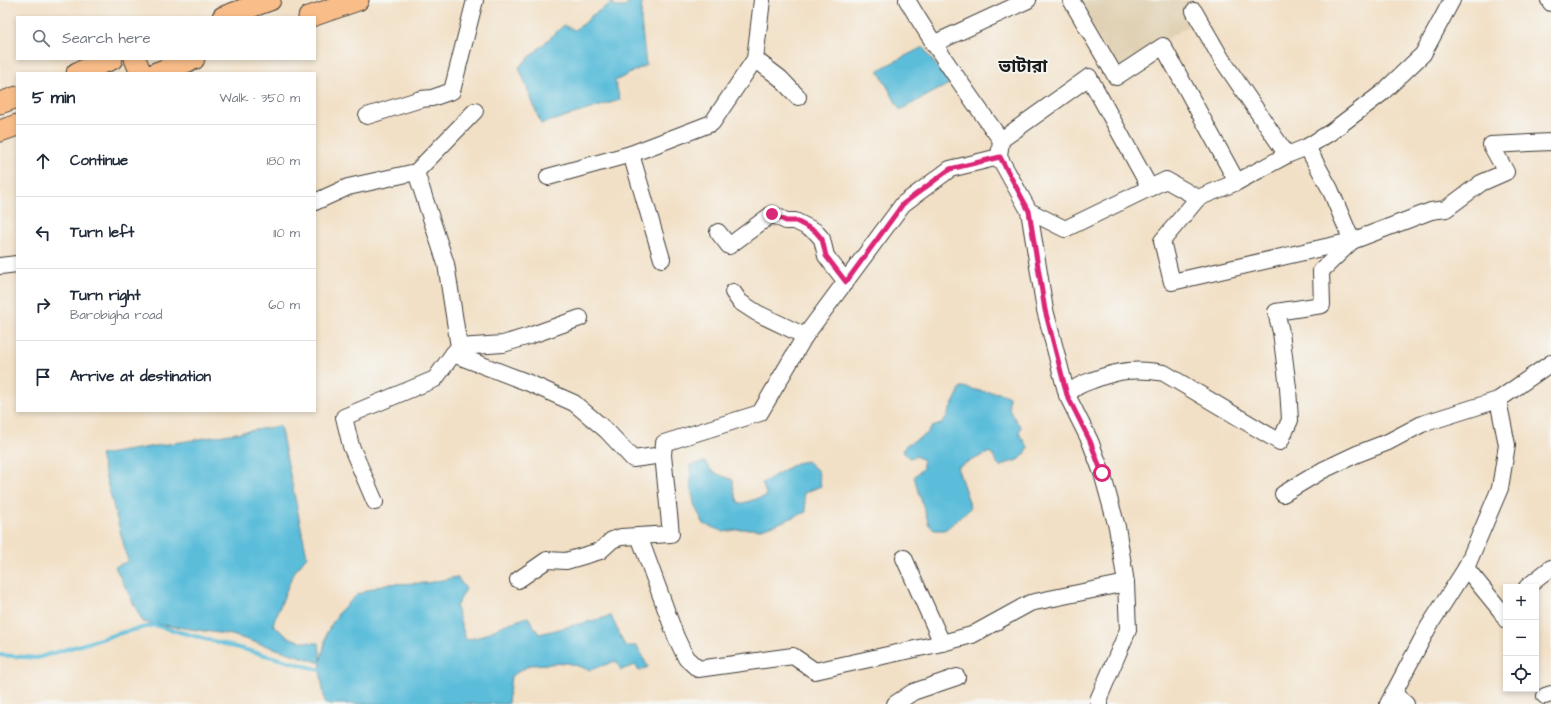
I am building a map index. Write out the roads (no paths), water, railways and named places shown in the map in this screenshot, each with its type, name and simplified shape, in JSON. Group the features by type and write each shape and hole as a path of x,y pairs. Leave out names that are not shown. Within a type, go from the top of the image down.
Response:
{"main road":[{"path":"226,16 270,0"},
{"path":"312,16 358,0"},
{"path":"80,72 110,60"},
{"path":"135,60 141,72"},
{"path":"168,71 192,60"},
{"path":"0,103 16,96"},
{"path":"0,131 16,125"}],"street":[{"path":"367,116 452,91 475,0"},
{"path":"548,177 631,154 712,123 754,59 762,0"},
{"path":"907,0 933,44 1001,140 1000,157 1029,211 1045,310 1067,395 1090,441 1102,473 1117,527 1126,583 1128,630 1095,703"},
{"path":"933,44 1028,0"},
{"path":"1071,0 1116,77 1163,46 1237,182"},
{"path":"1452,0 1423,54 1382,93 1330,132 1307,147 1287,155 1237,182 1198,198 1162,241 1172,282 1352,241 1431,211 1446,209 1481,183 1506,172 1491,146 1551,142"},
{"path":"1194,11 1221,58 1287,155"},
{"path":"754,59 780,78 798,97"},
{"path":"1001,140 1089,77 1150,188"},
{"path":"316,202 348,187 416,172 475,111"},
{"path":"1307,147 1330,189 1352,241"},
{"path":"631,154 662,259"},
{"path":"518,580 547,560 566,561 600,551 612,540 621,537 671,534 662,455 664,443 760,413 805,336 903,204 950,169 1000,157"},
{"path":"375,502 352,446 344,417 436,379 456,351 446,264 416,172"},
{"path":"1029,211 1065,229 1166,180 1198,198"},
{"path":"718,232 729,246 772,214 786,221 796,221 815,231 822,239 826,256 846,282"},
{"path":"1067,395 1075,387 1117,371 1148,370 1164,373 1280,442 1290,420 1288,388 1281,332 1276,312 1322,305 1321,271 1352,241"},
{"path":"0,266 16,264"},
{"path":"733,292 740,302 757,313 805,336"},
{"path":"456,351 503,344 580,318"},
{"path":"456,351 574,403 607,431 633,459 662,455"},
{"path":"1284,494 1323,470 1357,454 1388,442 1422,424 1498,400 1551,363"},
{"path":"1406,704 1390,698 1429,626 1466,568 1500,488 1507,445 1498,400"},
{"path":"639,536 676,637 686,658 698,669 793,656 815,671 972,635 1030,603 1126,583"},
{"path":"904,558 942,643"},
{"path":"1466,568 1481,588 1503,611"},
{"path":"1531,584 1551,568"},
{"path":"895,704 913,692 957,677"}],"water":[{"path":"631,0 642,0 641,21 646,65 615,81 620,100 541,124 519,67 564,25 574,30 585,23 591,16 613,2 615,7 625,7"},
{"path":"923,47 949,84 900,110 878,70"},
{"path":"961,387 999,393 1009,397 1010,411 1021,427 1019,432 1028,447 1020,459 1000,467 990,452 957,467 970,509 945,530 935,530 929,525 914,477 923,468 923,460 916,456 909,458 903,452 906,445 927,434 932,427 941,424 947,416"},
{"path":"280,426 307,556 293,574 273,624 289,637 299,641 319,643 321,661 327,632 339,612 358,594 385,584 427,583 457,577 466,589 456,607 466,640 482,636 506,624 528,617 539,634 611,616 625,646 637,646 648,667 639,671 635,665 621,670 616,661 590,670 568,663 530,665 511,676 508,704 325,704 320,670 321,663 232,635 143,622 115,567 128,561 100,455"},
{"path":"807,461 818,471 821,486 804,493 806,512 777,524 761,529 742,529 724,532 704,524 695,507 691,490 690,465 705,462 713,472 733,480 734,491 739,504 767,496 762,483 796,463"}],"waterway":[{"path":"0,655 37,658 124,632 154,625 320,670"}],"district":[{"name":"ভাটারা","path":"1023,66"}]}
